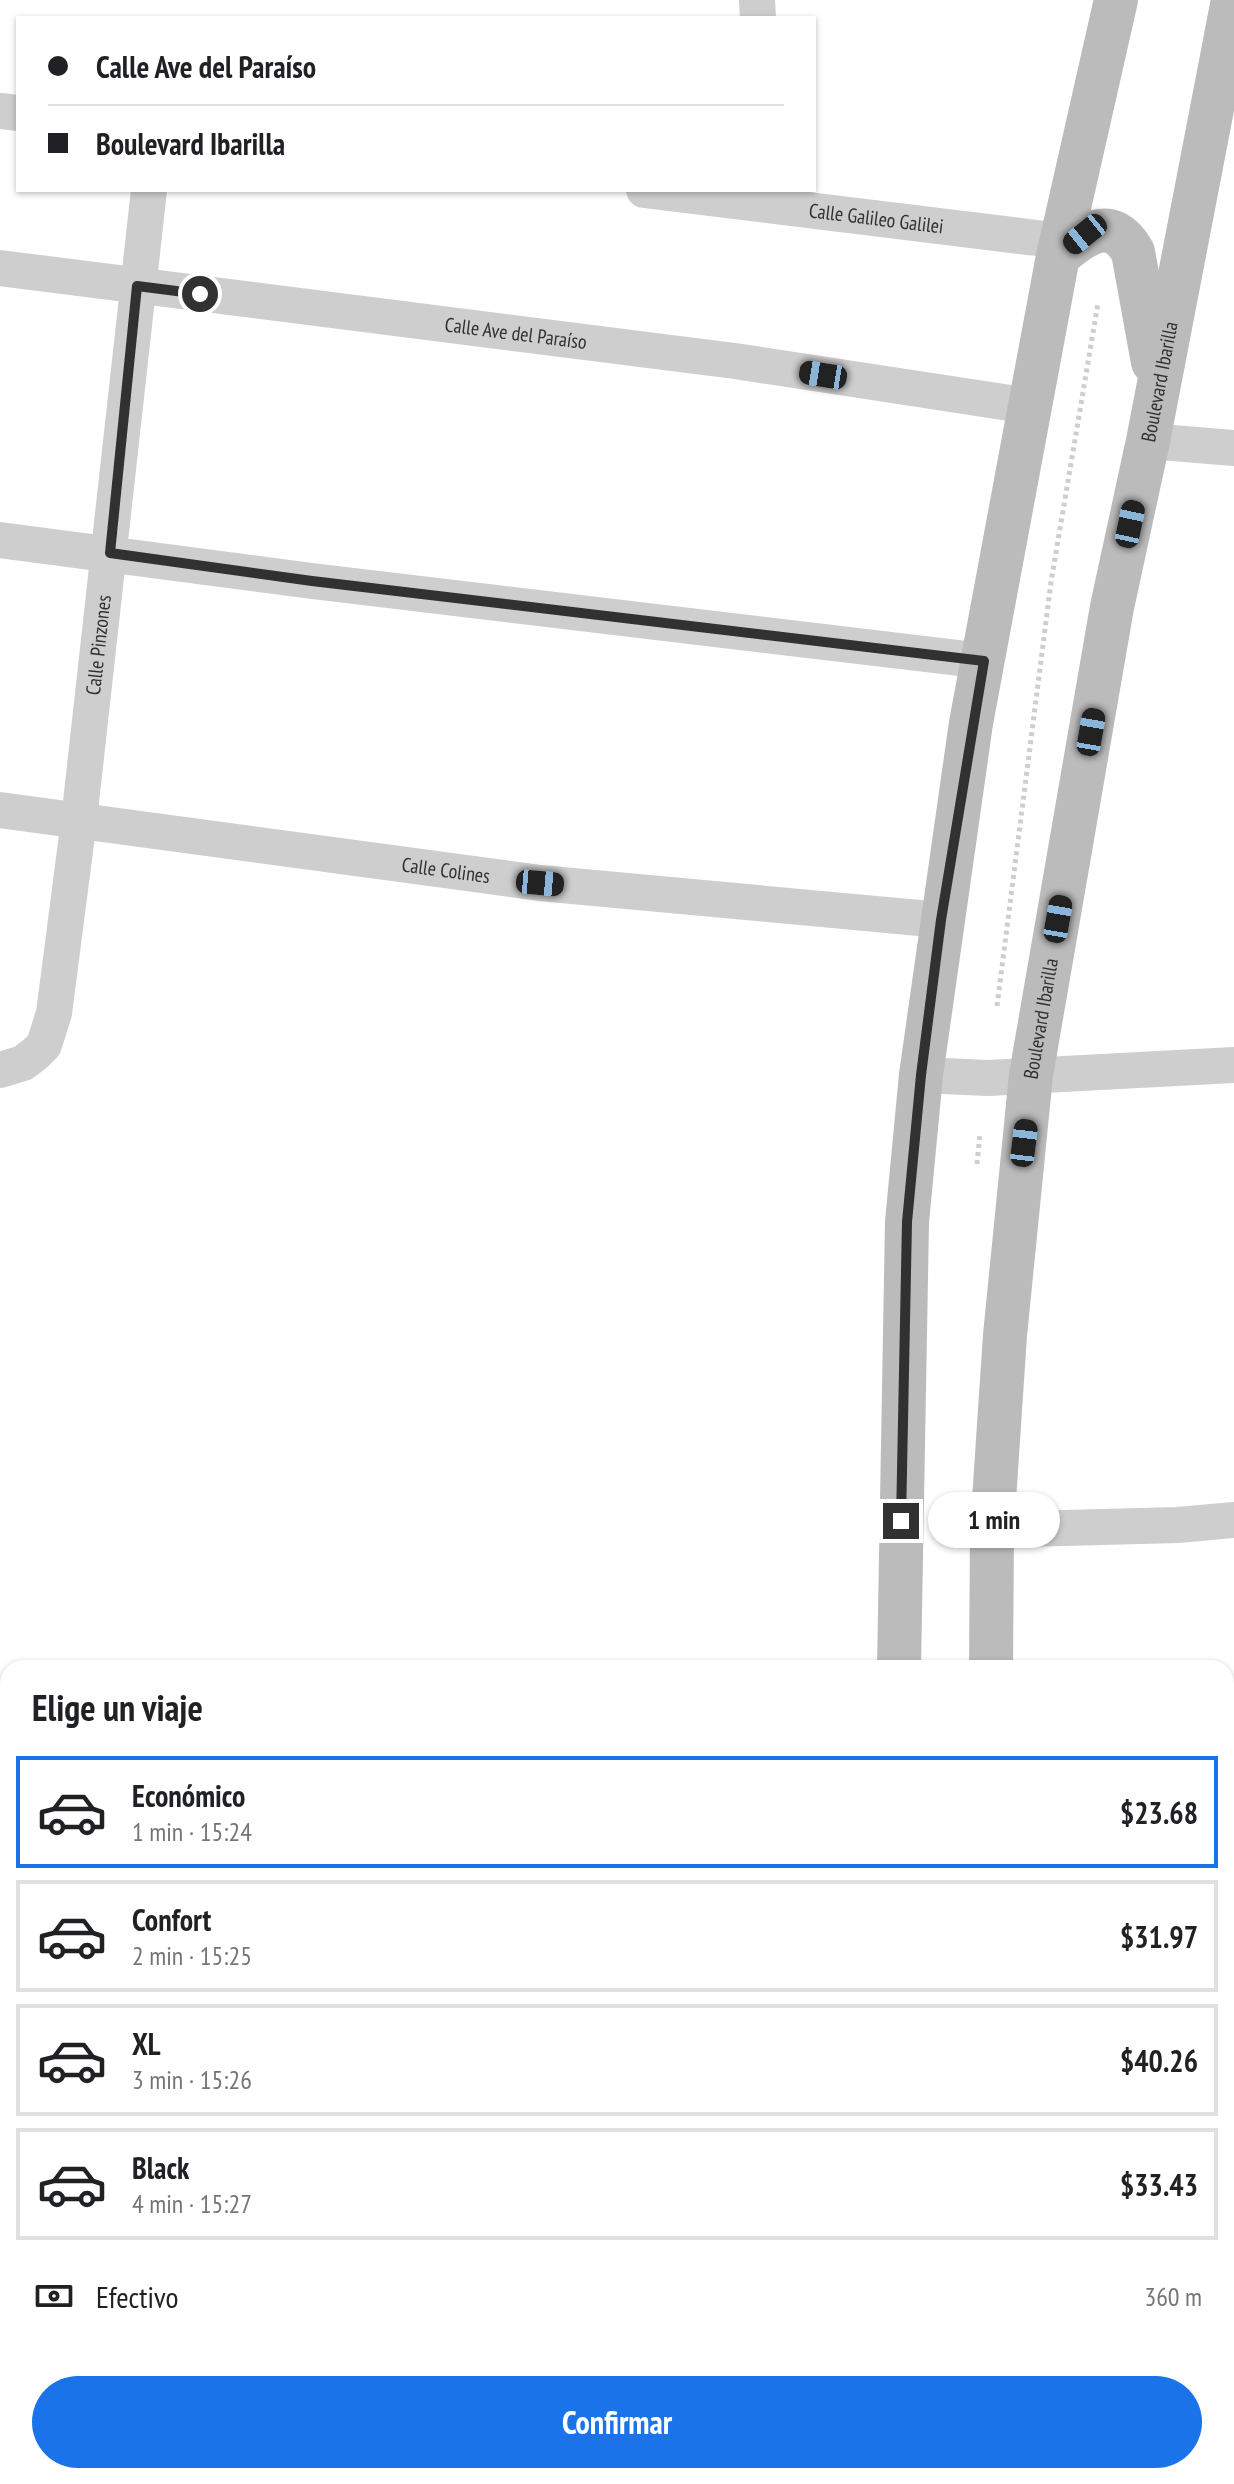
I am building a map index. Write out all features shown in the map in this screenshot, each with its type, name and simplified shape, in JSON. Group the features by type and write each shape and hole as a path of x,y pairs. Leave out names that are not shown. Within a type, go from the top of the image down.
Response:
{"main road":[{"path":"899,1660 907,1222 921,1075 941,920 984,661 1059,249 1116,0"},
{"name":"Boulevard Ibarilla","path":"991,1660 992,1530 1005,1335 1031,1075 1112,607 1148,441 1233,0"},
{"path":"1059,249 1096,231 1110,231 1127,242 1133,252 1158,384"}],"street":[{"name":"Calle Pinzones","path":"0,1070 23,1063 44,1045 54,1013 110,553 149,192"},
{"name":"Calle Galileo Galilei","path":"676,192 755,197 1059,249"},
{"name":"Calle Ave del Paraíso","path":"0,268 735,361 1030,406"},
{"path":"1148,441 1234,448"},
{"path":"0,540 312,581 984,661"},
{"name":"Calle Colines","path":"0,810 540,883 941,920"},
{"path":"921,1075 988,1078 1234,1065"},
{"path":"992,1530 1178,1525 1234,1520"}],"route":[{"path":"200,294 137,286 110,553 312,581 984,661 971,723 941,920 921,1075 907,1222 901,1521"}]}
